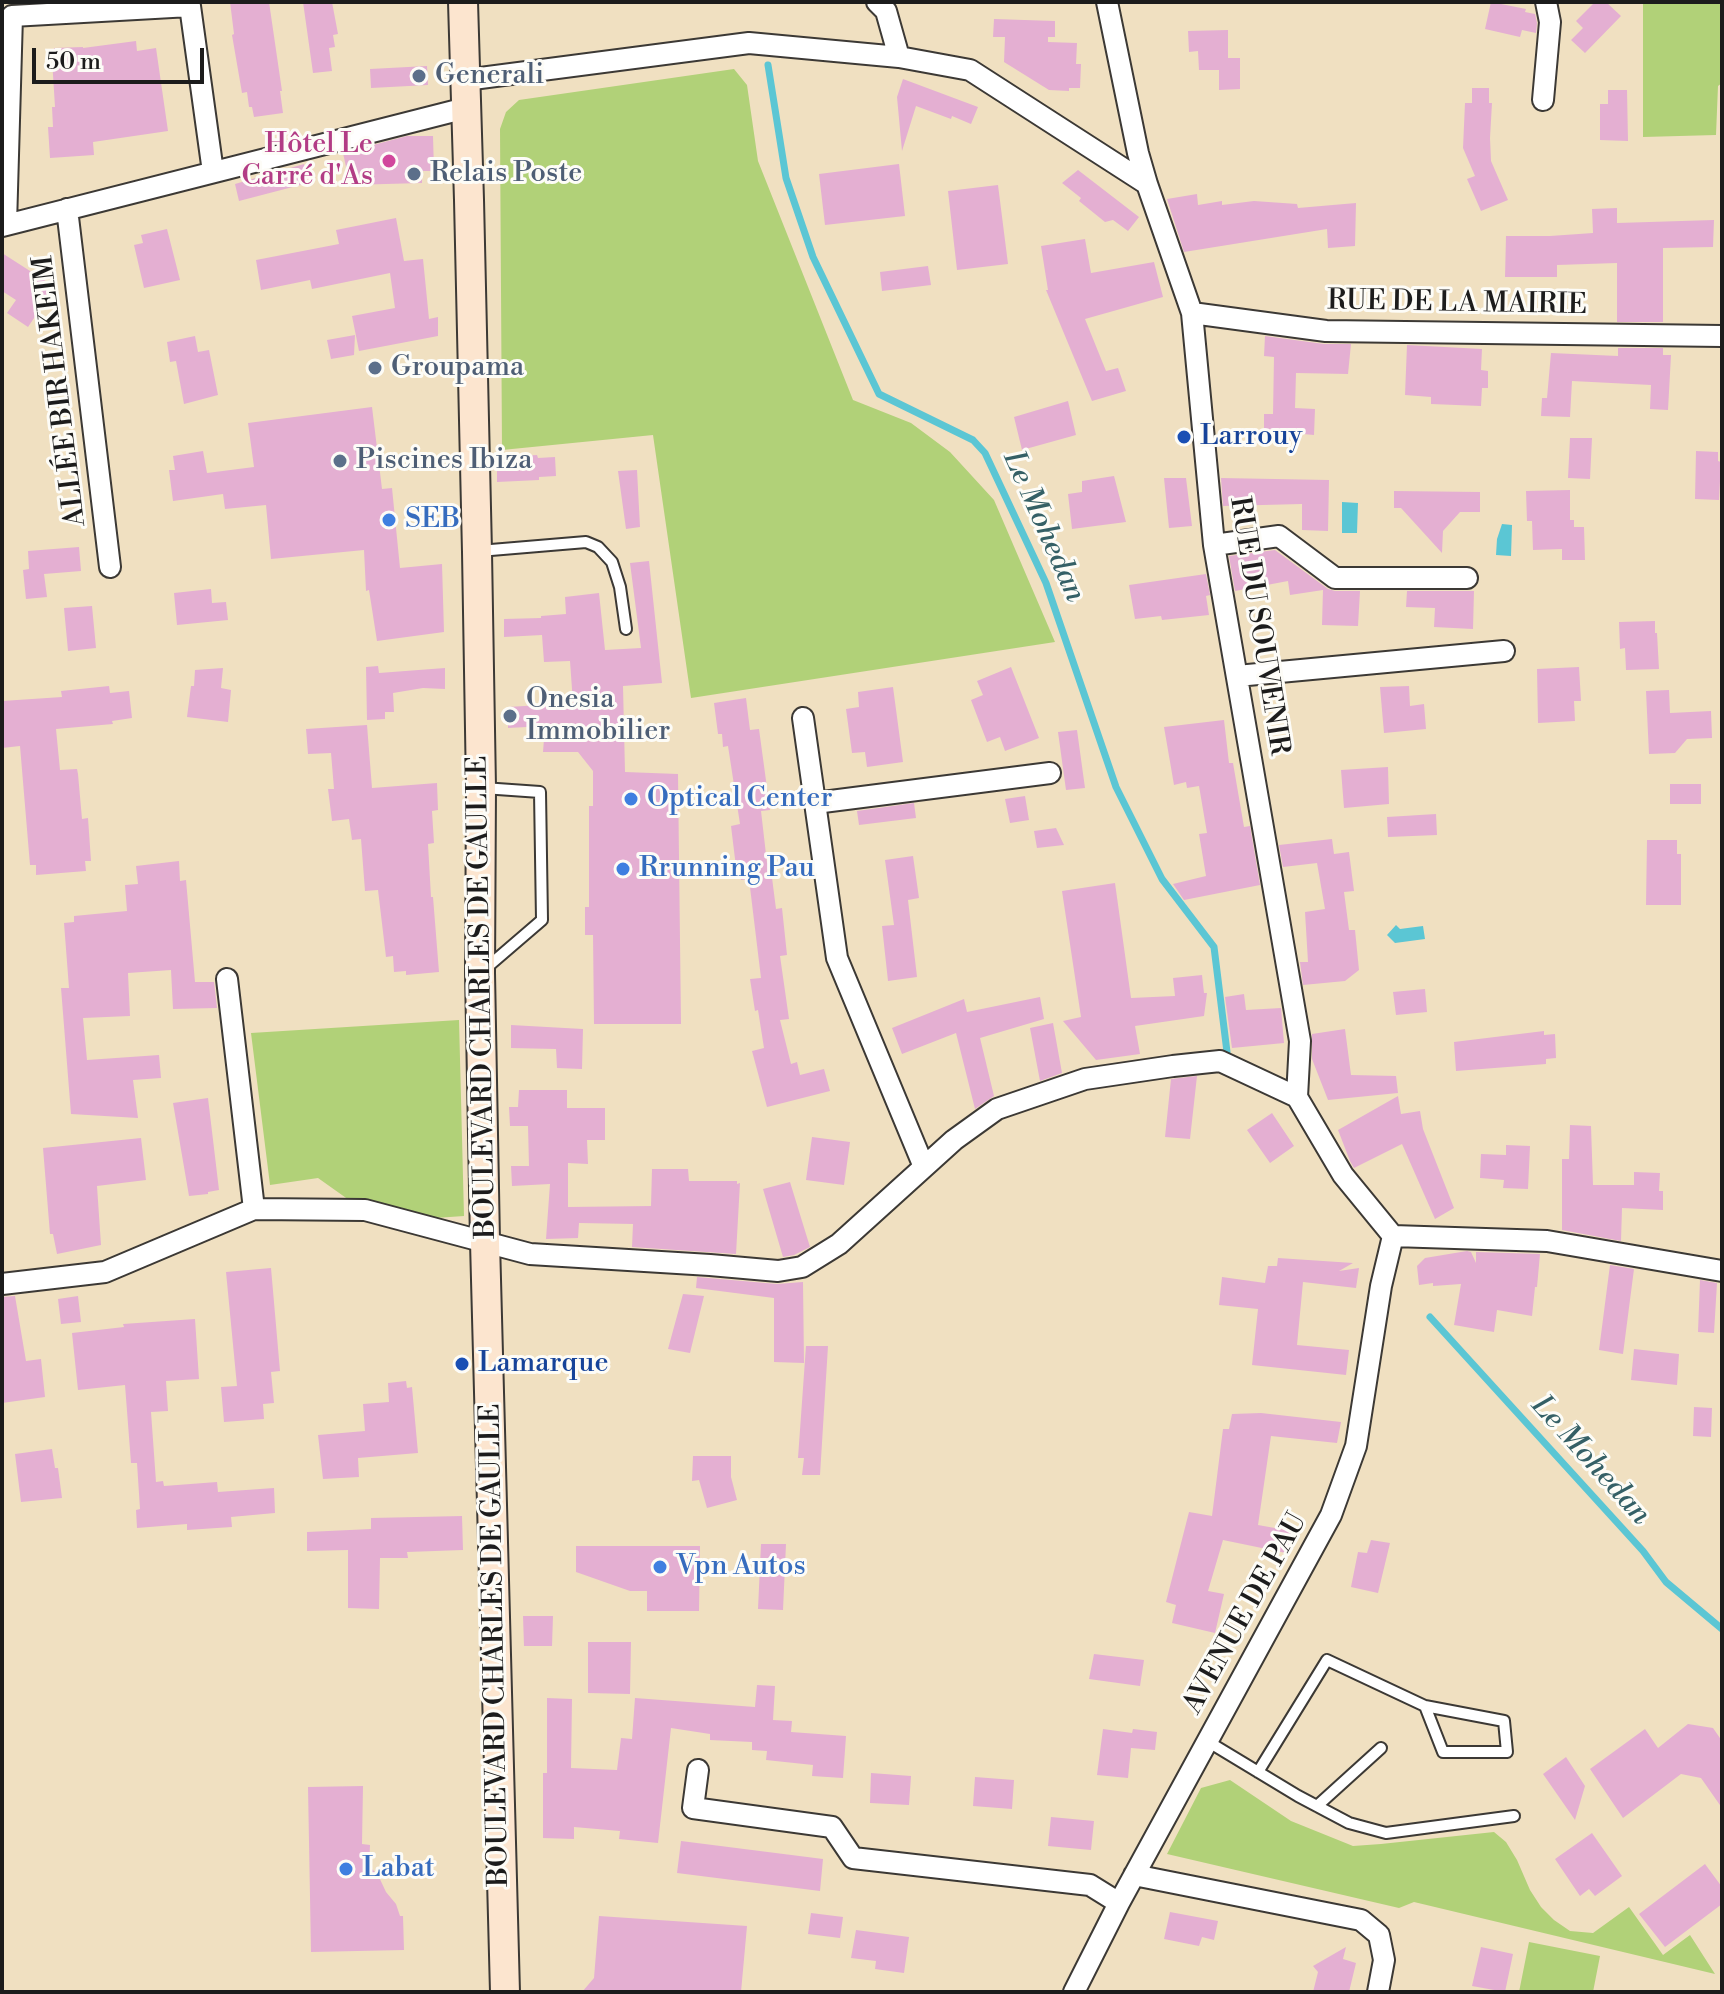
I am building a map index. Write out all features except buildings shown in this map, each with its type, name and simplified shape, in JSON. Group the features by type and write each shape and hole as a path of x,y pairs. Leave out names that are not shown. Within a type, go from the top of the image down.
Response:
{"main road":[{"name":"BOULEVARD CHARLES DE GAULLE","path":"463,2 477,552 485,1242 505,1992"}],"street":[{"path":"877,2 886,11 899,57"},
{"name":"RUE DU SOUVENIR","path":"1107,2 1138,153 1192,313 1214,545 1300,1041 1297,1097"},
{"path":"1543,100 1550,22 1546,2"},
{"path":"213,172 190,6 12,16 4,225 466,108"},
{"path":"465,80 749,43 899,57 970,70 1147,184"},
{"name":"ALLÉE BIR HAKEIM","path":"67,209 110,567"},
{"name":"RUE DE LA MAIRIE","path":"1192,313 1326,331 1722,336"},
{"path":"1214,545 1279,536 1335,578 1467,578"},
{"path":"1237,676 1504,651"},
{"path":"803,718 837,958 924,1167"},
{"path":"815,803 1050,773"},
{"path":"227,979 254,1209"},
{"path":"2,1284 105,1272 254,1209 365,1210 530,1254 778,1271 802,1267 839,1244 954,1140 997,1109 1085,1079 1220,1061 1297,1097 1343,1175 1393,1236 1547,1241 1722,1271"},
{"name":"AVENUE DE PAU","path":"1074,1992 1134,1875 1331,1515 1356,1446 1381,1286 1393,1236"},
{"path":"698,1770 693,1808 832,1827 853,1858 1090,1885 1119,1903"},
{"path":"1134,1875 1361,1920 1379,1935 1384,1960 1378,1992"}],"lane":[{"path":"477,552 586,542 598,547 612,562 620,587 626,629"},
{"path":"480,973 542,920 540,792 481,788"},
{"path":"1258,1772 1327,1660 1425,1706 1504,1721 1507,1752 1443,1752 1425,1706"},
{"path":"1207,1741 1349,1823 1386,1833 1514,1816"},
{"path":"1317,1806 1381,1748"}],"green space":[{"path":"1643,2 1722,2 1722,83 1718,86 1716,135 1643,137"},
{"path":"734,69 747,85 758,161 853,400 911,423 950,452 994,500 1055,642 691,698 653,435 502,450 500,129 506,112 519,100"},
{"path":"459,1020 464,1216 435,1218 349,1200 318,1178 270,1185 251,1033"},
{"path":"1230,1780 1291,1821 1353,1846 1494,1832 1506,1842 1541,1907 1570,1931 1593,1933 1629,1907 1663,1955 1690,1935 1715,1974 1414,1902 1399,1908 1167,1854 1201,1788"},
{"path":"1529,1942 1600,1956 1593,1992 1519,1992"}],"water":[{"path":"1342,502 1358,503 1357,533 1342,533"},
{"path":"1502,524 1512,525 1511,556 1496,555"},
{"path":"1396,925 1400,929 1423,926 1425,939 1395,943 1387,935"}],"waterway":[{"name":"Le Mohedan","path":"768,65 786,178 813,257 879,394 973,440 985,453 1046,583 1116,787 1162,879 1214,947 1227,1052"},
{"name":"Le Mohedan","path":"1430,1317 1643,1551 1666,1582 1722,1629"}],"place":[{"name":"Generali","path":"419,76"},
{"name":"Hôtel Le Carré d'As","path":"389,161"},
{"name":"Relais Poste","path":"414,174"},
{"name":"Groupama","path":"375,368"},
{"name":"Larrouy","path":"1184,437"},
{"name":"Piscines Ibiza","path":"340,461"},
{"name":"SEB","path":"389,520"},
{"name":"Onesia Immobilier","path":"510,716"},
{"name":"Optical Center","path":"631,799"},
{"name":"Rrunning Pau","path":"623,869"},
{"name":"Lamarque","path":"462,1364"},
{"name":"Vpn Autos","path":"660,1567"},
{"name":"Labat","path":"346,1869"}]}
